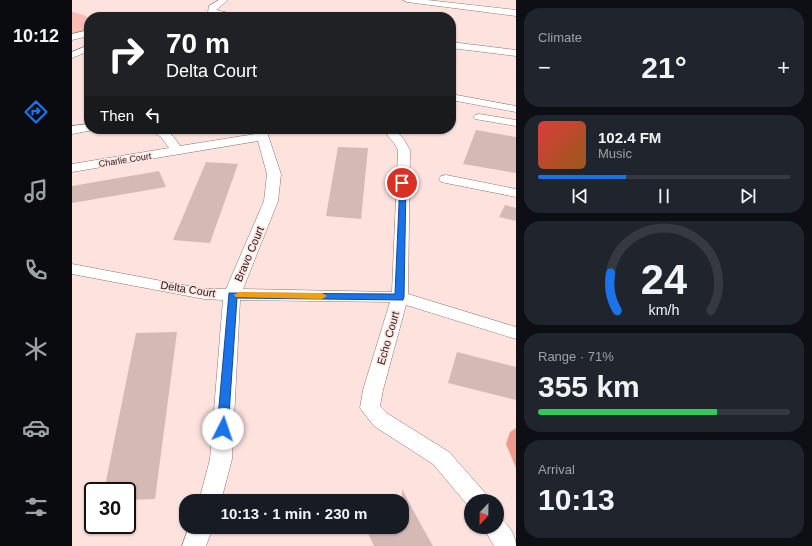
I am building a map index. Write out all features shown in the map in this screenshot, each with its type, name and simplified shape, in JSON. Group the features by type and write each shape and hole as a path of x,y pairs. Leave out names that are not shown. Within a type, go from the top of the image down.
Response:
{"street":[{"path":"212,12 212,8 224,0"},
{"path":"407,0 516,13"},
{"path":"73,36 84,34"},
{"path":"456,46 516,53"},
{"path":"72,55 84,50"},
{"path":"456,98 516,109"},
{"path":"479,117 516,123"},
{"path":"72,130 84,129"},
{"path":"165,134 170,138 177,151"},
{"name":"Charlie Court","path":"72,168 177,151 252,134"},
{"name":"Bravo Court","path":"212,494 220,459 232,295 271,201 274,174 262,134"},
{"name":"Echo Court","path":"393,134 404,150 400,297 373,390 370,408 381,420 440,458 472,494"},
{"path":"446,179 516,192"},
{"name":"Delta Court","path":"72,269 204,294 400,297 516,333"},
{"path":"194,546 198,534"},
{"path":"500,534 507,546"}],"shaded area":[{"path":"72,12 84,15 84,32 72,34"},
{"path":"516,428 516,468 506,444 510,432"}],"building":[{"path":"476,130 516,137 516,173 463,164"},
{"path":"338,147 368,148 361,219 326,216"},
{"path":"206,162 238,164 210,243 173,240"},
{"path":"159,171 166,187 72,203 72,186"},
{"path":"505,205 516,208 516,221 499,217"},
{"path":"177,332 155,499 136,500 136,482 106,482 136,333"},
{"path":"457,352 516,367 516,400 448,383"},
{"path":"409,502 433,546 374,546 368,534 409,534"}],"slow traffic":[{"path":"239,295 322,296"}],"route":[{"path":"223,429 232,295 400,297 402,183"}]}
